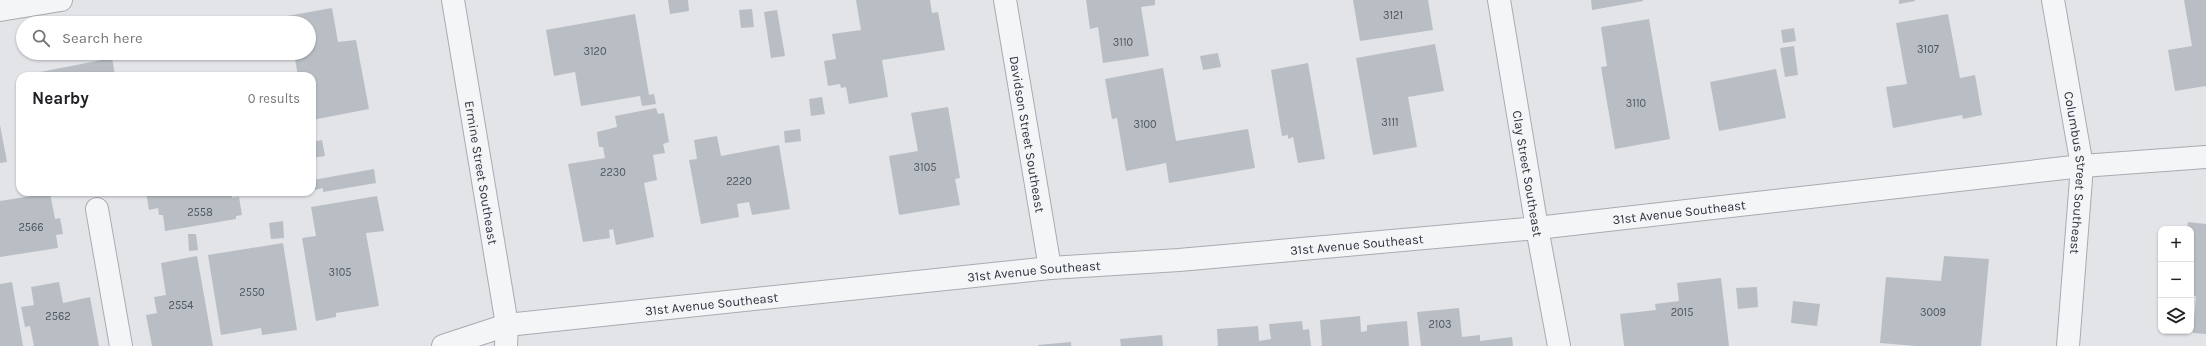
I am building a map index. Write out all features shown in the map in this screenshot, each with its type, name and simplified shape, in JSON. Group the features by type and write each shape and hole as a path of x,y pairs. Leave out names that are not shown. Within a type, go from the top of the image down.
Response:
{"street":[{"path":"0,10 61,0"},
{"name":"Ermine Street Southeast","path":"452,0 506,335"},
{"name":"Davidson Street Southeast","path":"1005,0 1050,268"},
{"name":"Clay Street Southeast","path":"1499,0 1537,228 1559,346"},
{"name":"Columbus Street Southeast","path":"2053,0 2082,166 2068,346"},
{"name":"31st Avenue Southeast","path":"443,346 506,335 1050,268 1180,260 1537,228 2082,166 2206,157"},
{"path":"97,209 121,346"}],"building":[{"path":"668,0 688,0 689,11 670,14"},
{"path":"856,0 930,0 932,13 938,12 945,50 882,60 888,97 849,104 846,87 841,88 840,84 828,86 824,61 836,59 832,34 861,30"},
{"path":"1086,0 1155,0 1155,5 1141,7 1149,56 1103,63 1098,27 1090,29"},
{"path":"1353,0 1428,0 1433,30 1360,41"},
{"path":"1591,0 1643,0 1643,1 1592,10"},
{"path":"1899,0 1915,0 1915,1 1899,4"},
{"path":"2184,0 2206,0 2206,86 2175,91 2168,50 2192,46"},
{"path":"332,8 338,42 356,40 369,109 316,119 316,72 297,72 295,60 316,60 316,16 287,16"},
{"path":"752,9 754,27 741,28 739,10"},
{"path":"777,10 785,56 771,58 764,12"},
{"path":"635,14 649,95 654,94 656,104 642,106 640,96 581,106 575,72 554,76 546,30"},
{"path":"1948,14 1960,78 1975,75 1982,115 1963,119 1962,115 1893,128 1886,87 1907,84 1896,23"},
{"path":"1649,19 1670,139 1615,149 1601,67 1607,66 1601,27"},
{"path":"1794,28 1796,41 1783,43 1781,30"},
{"path":"1435,44 1444,91 1408,97 1417,147 1373,155 1356,58"},
{"path":"1794,46 1798,75 1785,77 1780,48"},
{"path":"1218,53 1221,67 1203,70 1200,56"},
{"path":"102,60 112,60 114,72 40,72"},
{"path":"1308,63 1325,159 1298,163 1293,137 1288,139 1288,135 1282,136 1271,70"},
{"path":"1163,68 1176,141 1248,129 1255,168 1169,183 1166,163 1126,171 1117,118 1112,119 1105,79"},
{"path":"1776,69 1786,118 1719,131 1710,82"},
{"path":"822,97 825,114 811,116 809,99"},
{"path":"948,107 960,178 955,179 960,205 899,215 889,156 918,151 911,113"},
{"path":"656,108 658,114 664,113 669,142 663,144 665,153 653,155 657,180 644,183 654,237 616,245 613,229 609,230 610,238 583,242 568,164 605,158 603,147 599,147 597,132 617,127 615,116"},
{"path":"0,125 7,162 0,163"},
{"path":"800,129 801,141 785,143 784,131"},
{"path":"717,136 721,156 779,145 790,209 752,215 749,202 737,204 739,217 701,224 689,160 697,159 694,140"},
{"path":"322,140 325,156 316,157 316,141"},
{"path":"374,169 376,183 323,192 323,188 316,190 316,179"},
{"path":"31,196 51,196 55,219 60,218 63,234 56,235 58,248 0,257 0,201"},
{"path":"147,196 232,196 232,198 239,197 242,215 236,216 236,219 165,231 163,215 159,215 158,208 149,210"},
{"path":"377,196 384,231 366,233 379,306 336,313 336,317 316,321 302,238 316,236 311,207"},
{"path":"283,221 284,238 271,239 269,223"},
{"path":"2188,222 2206,224 2206,334 2194,333 2196,296 2194,296 2194,226 2187,226"},
{"path":"188,234 196,234 198,250 189,251"},
{"path":"283,243 297,330 262,335 261,328 221,335 208,255"},
{"path":"197,256 213,346 152,346 146,315 157,313 154,297 166,295 161,263"},
{"path":"1944,256 1989,259 1981,346 1916,346 1880,343 1886,277 1941,281"},
{"path":"1721,278 1729,346 1624,346 1620,314 1656,310 1655,304 1679,301 1677,283"},
{"path":"12,282 23,346 0,346 0,284"},
{"path":"59,282 63,303 90,297 99,346 34,346 30,326 25,327 21,307 34,305 31,287"},
{"path":"1757,287 1758,307 1738,309 1736,288"},
{"path":"1793,301 1820,304 1817,326 1791,323"},
{"path":"1459,308 1462,337 1480,335 1480,341 1512,337 1513,346 1421,346 1417,312"},
{"path":"1360,316 1361,332 1367,331 1367,325 1407,321 1409,346 1322,346 1320,320"},
{"path":"1302,321 1303,330 1309,329 1311,346 1218,346 1217,329 1258,326 1259,341 1271,339 1269,324"},
{"path":"1162,335 1163,346 1121,346 1120,339"},
{"path":"1071,342 1071,346 1038,346 1038,345"}]}
